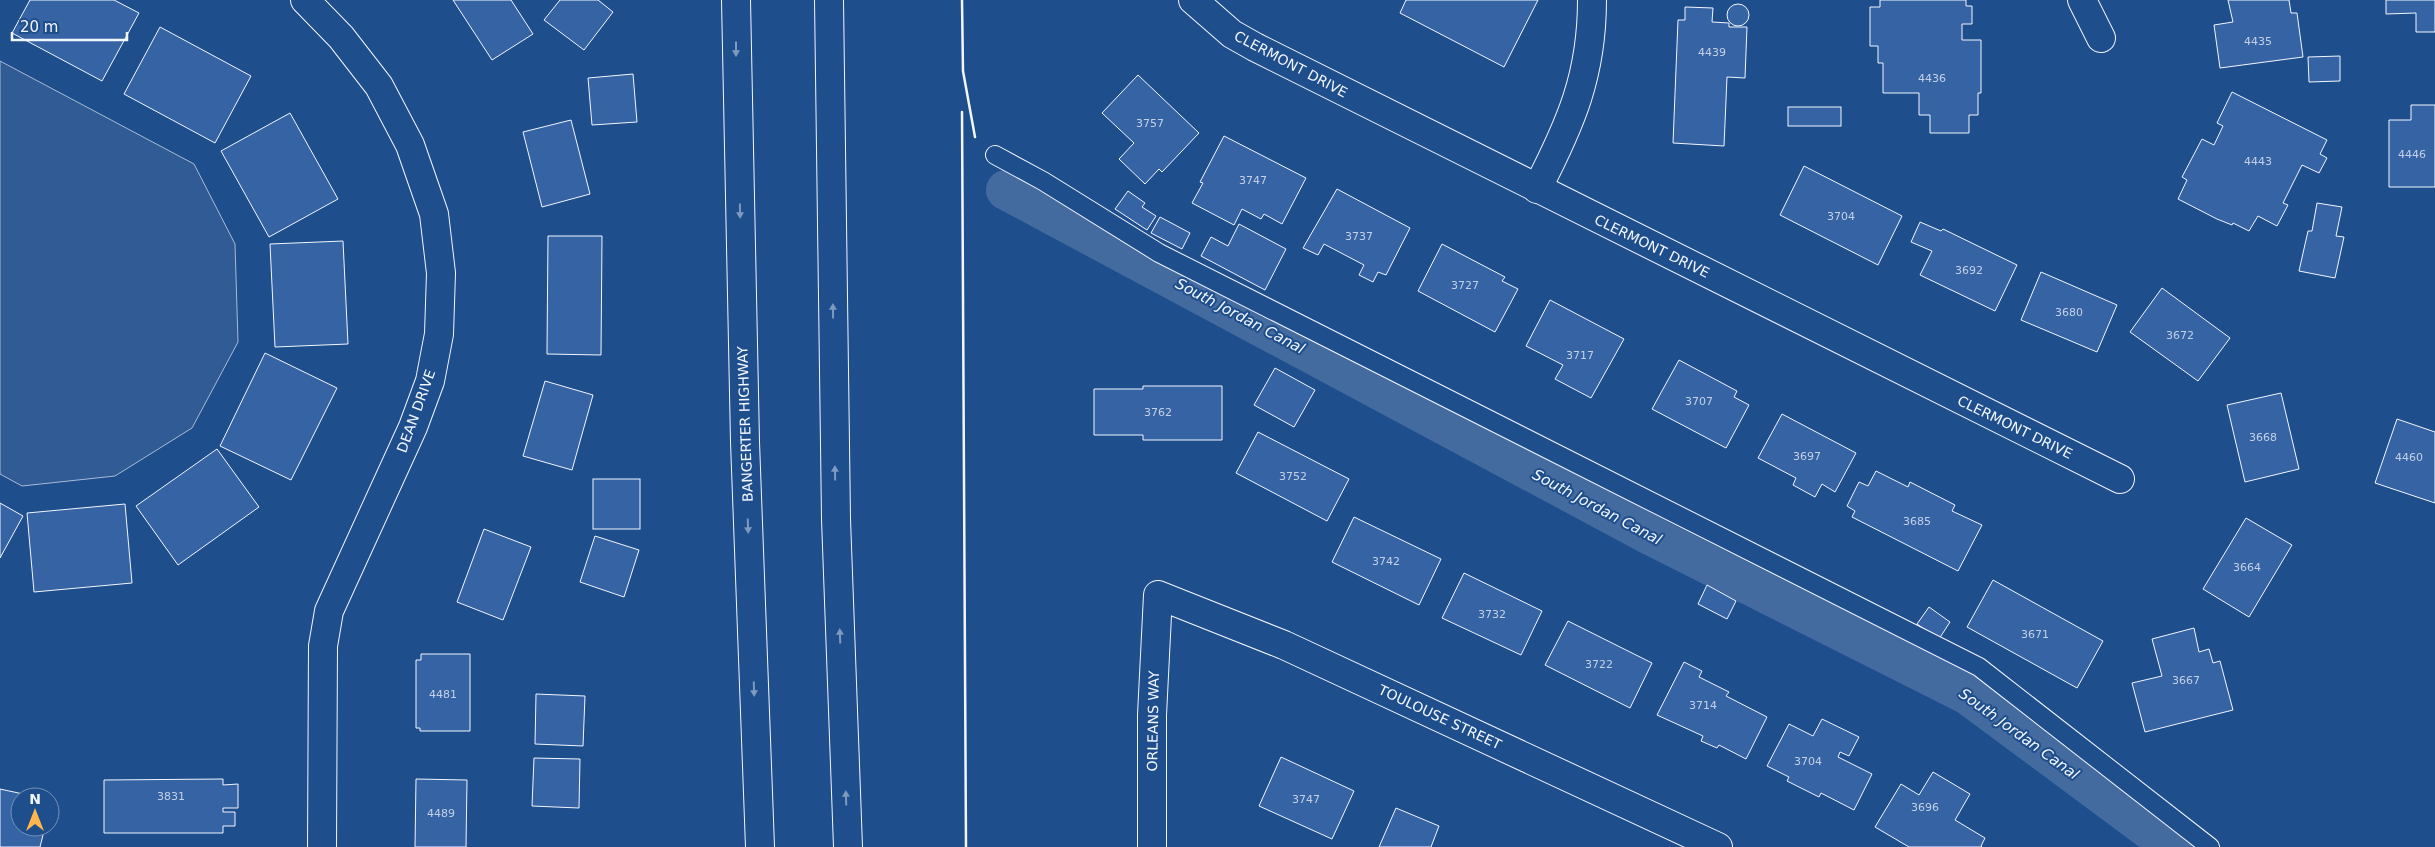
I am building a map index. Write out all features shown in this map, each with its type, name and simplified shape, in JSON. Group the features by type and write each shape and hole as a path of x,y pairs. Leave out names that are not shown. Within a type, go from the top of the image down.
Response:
{"main road":[{"name":"DEAN DRIVE","path":"304,0 340,37 379,86 410,145 434,214 441,273 438,334 430,381 413,426 329,611 323,646 322,847"},
{"name":"BANGERTER HIGHWAY","path":"736,0 745,442 760,847"},
{"path":"829,0 836,519 848,847"},
{"name":"CLERMONT DRIVE","path":"1193,0 1232,34 1255,47 2120,480"},
{"path":"1537,189 1558,149 1581,92 1590,47 1592,0"},
{"path":"2082,0 2101,38"},
{"name":"ORLEANS WAY","path":"1152,847 1152,715 1158,596"},
{"name":"TOULOUSE STREET","path":"1158,596 1284,644 1718,847"}],"lane":[{"path":"995,155 1043,181 1159,252 1979,667 2210,847"}],"shaded area":[{"path":"0,61 194,164 235,244 238,342 192,428 115,476 22,486 0,474"}],"building":[{"path":"30,0 114,0 139,13 102,81 12,33"},
{"path":"453,0 511,0 533,34 492,60"},
{"path":"560,0 598,0 613,12 584,50 544,20"},
{"path":"1406,0 1538,0 1504,67 1400,13"},
{"path":"1880,0 1966,0 1966,6 1972,6 1972,24 1962,24 1962,40 1981,40 1981,93 1978,93 1978,115 1969,115 1969,133 1930,133 1930,115 1919,115 1919,93 1883,93 1883,63 1878,63 1878,46 1870,46 1870,7 1880,7"},
{"path":"2228,0 2289,0 2291,13 2297,13 2303,57 2220,68 2214,25 2233,22"},
{"path":"2386,0 2435,0 2435,32 2416,32 2416,13 2386,14"},
{"path":"1738,4 1746,7 1749,15 1746,23 1738,26 1730,23 1727,15 1730,7"},
{"path":"1685,7 1713,8 1712,22 1729,23 1729,27 1747,27 1745,78 1727,77 1724,146 1673,143 1678,20 1685,20"},
{"path":"160,27 251,76 215,143 124,94"},
{"path":"2340,56 2340,81 2309,82 2308,57"},
{"path":"633,74 637,122 592,125 588,78"},
{"path":"1138,75 1199,133 1162,172 1159,169 1145,184 1119,159 1134,143 1102,113"},
{"path":"2232,92 2327,140 2320,154 2327,158 2319,173 2302,165 2283,203 2288,205 2277,226 2258,216 2249,231 2233,223 2232,225 2217,219 2178,199 2187,180 2182,177 2202,139 2214,145 2223,126 2217,123"},
{"path":"2411,105 2435,105 2435,187 2389,187 2389,120 2411,120"},
{"path":"1788,107 1841,107 1841,126 1788,126"},
{"path":"290,113 338,199 269,237 221,151"},
{"path":"571,120 590,194 542,207 523,132"},
{"path":"1224,136 1306,178 1282,224 1264,214 1261,219 1242,209 1234,225 1192,203 1203,183 1200,182"},
{"path":"1804,166 1902,216 1878,265 1780,215"},
{"path":"1337,189 1410,228 1386,275 1378,272 1373,282 1359,275 1364,265 1324,244 1318,255 1303,248"},
{"path":"1128,191 1145,203 1142,207 1156,216 1147,230 1115,209"},
{"path":"2317,203 2342,207 2336,236 2344,237 2335,278 2299,271 2308,231 2312,231"},
{"path":"1160,217 1190,233 1182,249 1151,233"},
{"path":"1920,222 1941,231 1943,229 2017,265 1995,311 1920,275 1932,251 1911,242"},
{"path":"1239,224 1286,249 1265,290 1201,256 1211,237 1228,246"},
{"path":"548,236 602,236 601,355 547,354"},
{"path":"343,241 348,344 275,347 270,244"},
{"path":"1442,244 1505,277 1502,281 1518,289 1495,332 1418,291"},
{"path":"2041,272 2117,305 2097,352 2021,320"},
{"path":"2162,288 2230,338 2198,381 2130,332"},
{"path":"1550,300 1624,339 1591,398 1555,379 1563,365 1526,346"},
{"path":"265,353 337,388 291,480 220,446"},
{"path":"1679,360 1737,391 1734,397 1749,405 1726,448 1652,409"},
{"path":"1275,368 1315,390 1294,427 1254,405"},
{"path":"545,381 593,395 572,470 523,456"},
{"path":"1143,386 1222,386 1222,440 1143,440 1143,435 1094,435 1094,389 1143,389"},
{"path":"2281,393 2299,469 2245,482 2227,405"},
{"path":"1782,414 1856,453 1835,492 1822,484 1815,497 1793,485 1796,478 1758,458"},
{"path":"2397,419 2435,432 2435,503 2375,483"},
{"path":"1258,432 1349,479 1327,521 1236,473"},
{"path":"217,449 259,507 178,565 136,506"},
{"path":"1876,471 1908,487 1910,482 1955,505 1952,511 1982,525 1958,571 1852,517 1855,511 1847,506 1859,482 1868,486"},
{"path":"593,479 640,479 640,529 593,529"},
{"path":"0,503 23,516 0,558"},
{"path":"125,504 132,583 34,592 27,513"},
{"path":"1354,517 1441,559 1419,605 1332,562"},
{"path":"2246,518 2292,545 2249,617 2203,589"},
{"path":"484,529 531,547 503,620 457,602"},
{"path":"595,536 639,550 624,597 580,582"},
{"path":"1464,573 1542,611 1521,655 1442,618"},
{"path":"1993,580 2103,641 2077,688 1967,627"},
{"path":"1707,585 1736,601 1727,619 1698,604"},
{"path":"1929,607 1950,622 1939,639 1917,624"},
{"path":"1568,621 1652,663 1630,708 1545,665"},
{"path":"2194,628 2199,652 2209,649 2213,663 2220,661 2233,710 2145,732 2132,683 2162,676 2152,639"},
{"path":"421,654 470,654 470,731 420,731 420,728 416,728 416,660 421,660"},
{"path":"1684,662 1702,671 1699,677 1729,692 1726,696 1767,717 1746,759 1719,745 1717,748 1701,741 1703,736 1657,715"},
{"path":"536,694 585,696 583,746 535,744"},
{"path":"1822,719 1859,737 1849,756 1840,752 1838,757 1872,774 1854,810 1821,793 1819,797 1787,781 1789,777 1767,766 1789,724 1813,736"},
{"path":"1281,757 1354,791 1332,839 1259,806"},
{"path":"534,758 580,759 579,808 532,806"},
{"path":"1933,772 1970,794 1955,820 1985,838 1982,847 1909,847 1875,827 1901,784 1919,795"},
{"path":"223,779 223,785 238,784 238,808 223,808 223,812 235,812 235,826 223,826 223,833 104,833 104,780"},
{"path":"416,779 467,780 466,847 415,847"},
{"path":"0,789 10,791 10,837 42,837 40,847 0,847"},
{"path":"1396,808 1439,826 1431,847 1379,847"}],"waterway":[{"name":"South Jordan Canal","path":"1006,190 1654,537 1968,695 2173,847"}],"wall":[{"path":"962,0 963,71 975,137"},
{"path":"962,112 966,847"}]}
